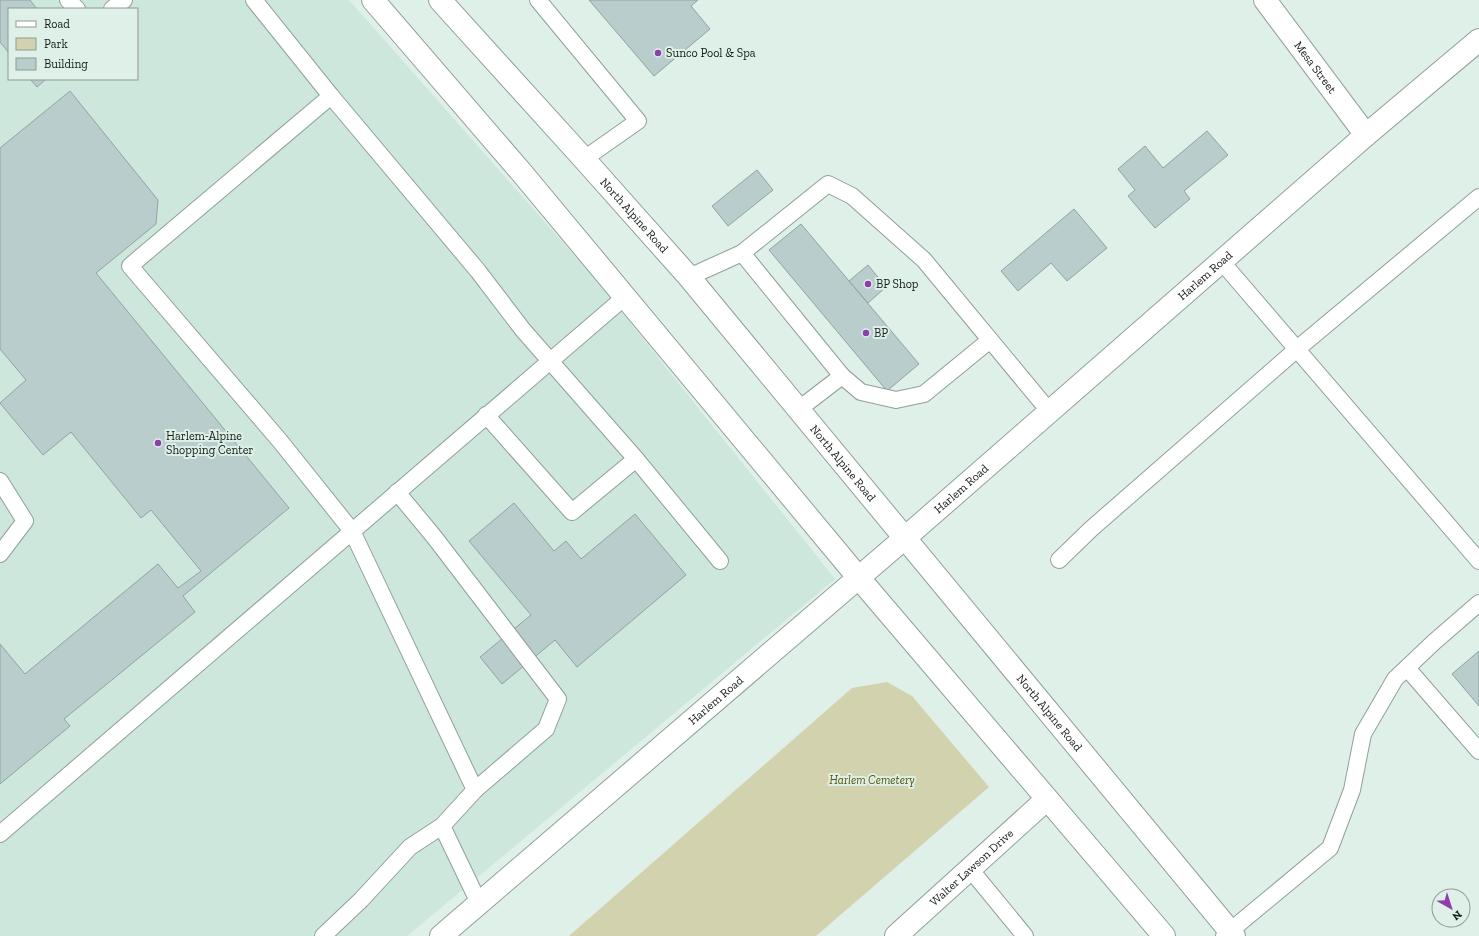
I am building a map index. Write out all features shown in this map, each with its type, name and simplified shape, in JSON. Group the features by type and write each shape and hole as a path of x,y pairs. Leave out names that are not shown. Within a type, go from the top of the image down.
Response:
{"main road":[{"path":"373,0 626,296 858,577 1164,936"},
{"name":"North Alpine Road","path":"440,0 689,277 906,538 1229,934"},
{"name":"Mesa Street","path":"1265,0 1366,135"},
{"name":"Harlem Road","path":"441,936 858,577 906,538 1221,261 1366,135 1479,40"},
{"name":"Walter Lawson Drive","path":"896,936 1047,800"}],"lane":[{"path":"68,0 75,8"},
{"path":"113,8 124,0"},
{"path":"254,0 330,96 478,271 523,330 636,459 720,561"},
{"path":"538,0 638,121 584,159"},
{"path":"330,96 130,266 280,441 352,531 475,790"},
{"path":"689,277 742,253 828,184 852,196 924,260 1049,411"},
{"path":"1059,560 1091,529 1297,349 1479,197"},
{"path":"742,253 842,376 861,392 896,400 924,394 990,340"},
{"path":"1221,261 1479,562"},
{"path":"0,834 626,296"},
{"path":"799,409 842,376"},
{"path":"486,415 572,512 636,459"},
{"path":"0,481 25,521 0,554"},
{"path":"323,936 361,900 410,847 442,826 475,790 546,729 558,699 440,544 397,492"},
{"path":"1229,934 1330,848 1352,790 1363,734 1395,679 1479,604"},
{"path":"1407,668 1479,751"},
{"path":"442,826 479,903"},
{"path":"970,869 1025,936"}],"shaded area":[{"path":"0,0 349,0 596,280 835,579 407,936 0,936"}],"green space":[{"name":"Harlem Cemetery","path":"887,682 912,696 989,787 816,936 569,936 852,688"}],"building":[{"path":"0,0 30,0 36,8 8,8 8,52 0,42"},
{"name":"Sunco Pool & Spa","path":"589,0 698,0 691,6 710,29 654,76"},
{"path":"31,80 45,80 37,87"},
{"name":"Harlem-Alpine Shopping Center","path":"70,91 158,200 156,224 96,273 289,508 183,596 195,612 64,719 70,726 0,784 0,644 25,674 158,564 178,588 201,571 151,510 141,518 71,432 43,455 0,403 26,380 0,349 0,148"},
{"path":"1207,131 1228,155 1184,191 1190,199 1155,228 1128,196 1135,190 1118,169 1145,146 1163,168"},
{"path":"757,170 773,190 728,226 712,206"},
{"path":"1074,209 1107,248 1067,281 1051,263 1018,291 1001,271"},
{"name":"BP","path":"801,224 919,364 887,391 769,250"},
{"name":"BP Shop","path":"868,265 886,287 868,303 849,281"},
{"path":"514,503 554,551 566,541 581,559 635,514 686,575 577,667 555,640 502,684 480,657 531,615 469,541"},
{"path":"1479,651 1479,706 1452,674"}],"place":[{"name":"Sunco Pool & Spa","path":"658,53"},
{"name":"BP Shop","path":"868,284"},
{"name":"BP","path":"866,333"},
{"name":"Harlem-Alpine Shopping Center","path":"158,443"}]}
